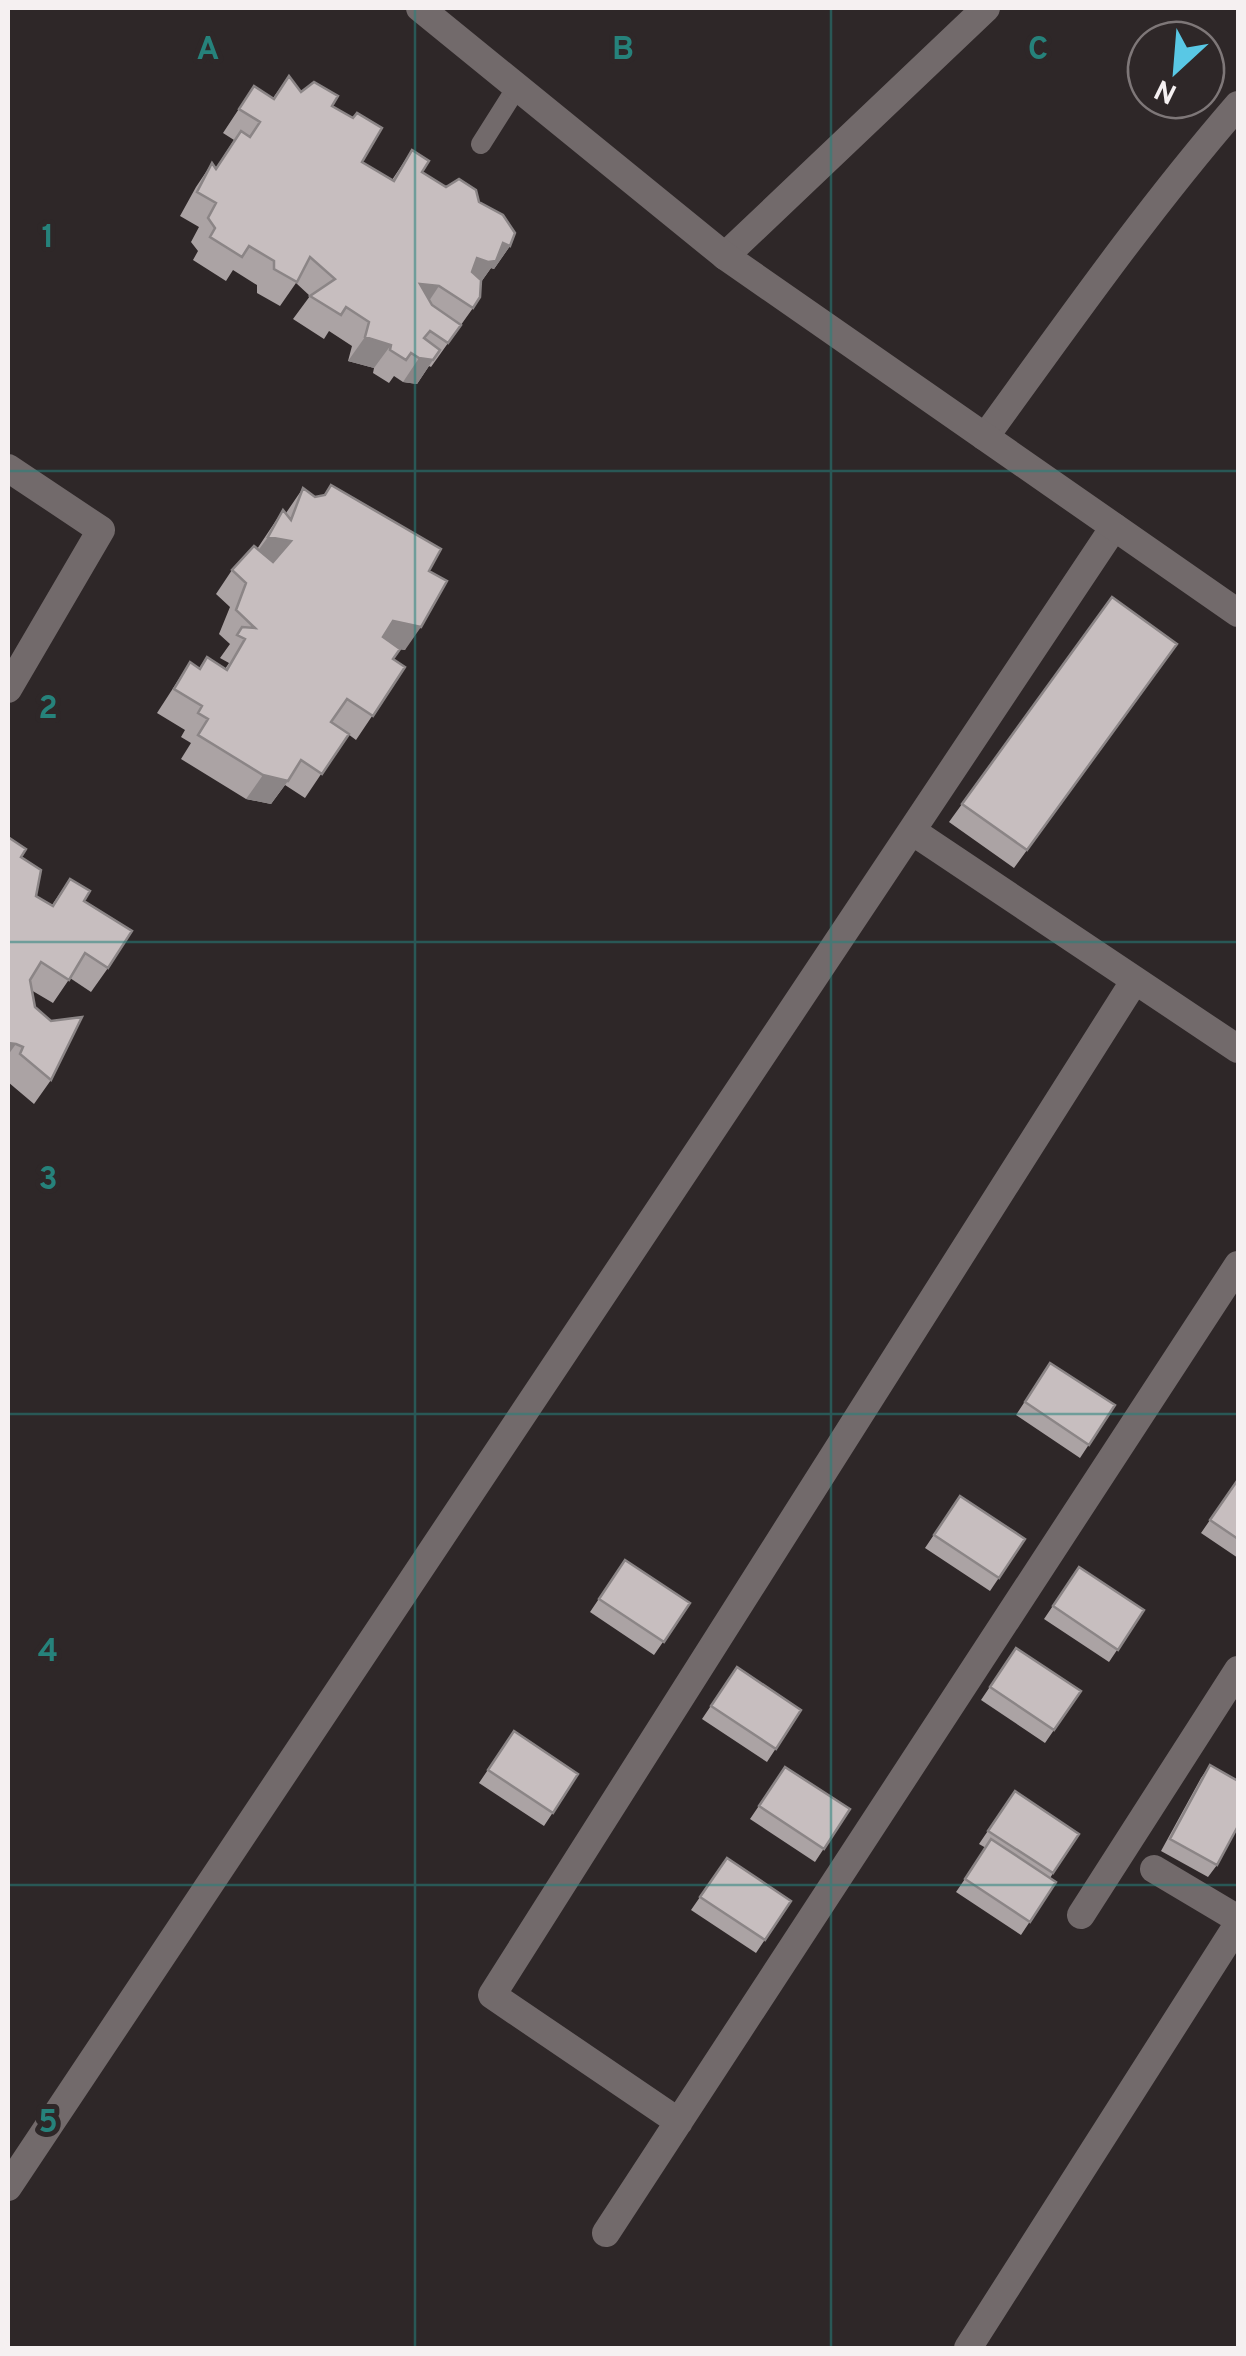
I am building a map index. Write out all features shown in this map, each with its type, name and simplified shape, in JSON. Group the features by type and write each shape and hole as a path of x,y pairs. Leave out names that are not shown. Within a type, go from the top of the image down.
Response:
{"street":[{"path":"420,8 724,256 1238,613"},
{"path":"724,256 986,8"},
{"path":"986,437 1092,288 1238,105"},
{"path":"8,468 101,530 8,689"},
{"path":"8,2187 1114,526"},
{"path":"912,831 1238,1049"},
{"path":"679,2122 492,1995 1135,980"},
{"path":"606,2233 1238,1265"},
{"path":"1081,1915 1238,1670"},
{"path":"968,2348 1238,1922 1154,1869"}],"lane":[{"path":"481,144 517,87"}],"building":[{"path":"289,76 301,92 314,82 338,96 332,106 353,118 357,113 382,128 362,162 394,181 412,150 429,161 422,172 446,187 459,179 476,190 479,202 503,215 515,233 510,246 503,243 496,261 477,258 472,272 481,280 480,297 473,308 439,286 420,284 432,305 461,325 448,343 430,331 424,338 440,350 433,360 411,353 406,360 390,350 391,345 365,337 369,322 346,307 341,315 310,296 335,279 310,257 297,282 274,269 274,261 249,246 242,257 210,237 215,228 208,218 216,203 197,192 212,163 216,169 241,131 250,137 260,122 239,109 254,86 274,99"},
{"path":"331,485 441,549 429,571 447,581 421,627 393,621 383,637 400,649 393,659 405,667 373,716 347,699 331,722 349,734 322,774 301,760 288,781 263,775 198,735 208,719 198,713 202,706 174,689 190,662 200,669 207,657 227,670 245,639 237,635 242,627 255,628 236,610 246,583 232,570 254,546 273,562 291,541 268,537 283,510 291,520 303,488 315,497 325,495"},
{"path":"1112,597 1177,644 1027,850 962,804"},
{"path":"8,837 26,849 21,857 41,870 36,896 53,906 70,879 90,891 84,901 132,931 108,968 85,953 69,980 41,962 30,980 35,1007 51,1021 82,1017 51,1080 20,1054 23,1047 8,1043"},
{"path":"1050,1363 1115,1405 1089,1445 1025,1402"},
{"path":"1238,1483 1238,1539 1210,1520"},
{"path":"960,1496 1025,1539 999,1578 934,1535"},
{"path":"625,1560 690,1603 664,1642 599,1599"},
{"path":"1079,1567 1144,1610 1118,1650 1053,1606"},
{"path":"1016,1648 1081,1691 1054,1730 990,1687"},
{"path":"737,1667 801,1710 776,1749 711,1706"},
{"path":"514,1731 578,1774 553,1813 488,1770"},
{"path":"1210,1765 1238,1781 1238,1826 1217,1865 1170,1839"},
{"path":"785,1767 850,1809 824,1849 759,1806"},
{"path":"1015,1791 1079,1834 1053,1873 988,1831"},
{"path":"991,1839 1056,1882 1030,1922 965,1879"},
{"path":"727,1858 791,1901 765,1940 700,1897"}]}
